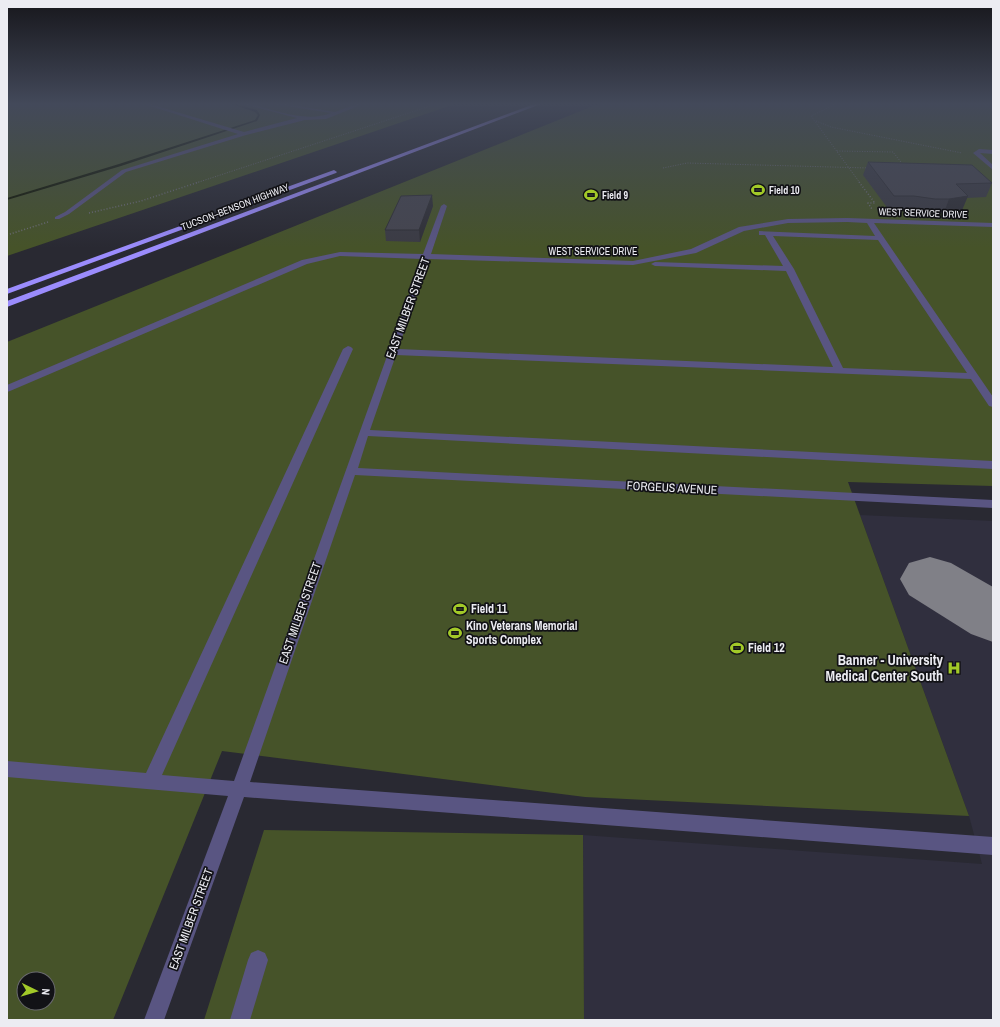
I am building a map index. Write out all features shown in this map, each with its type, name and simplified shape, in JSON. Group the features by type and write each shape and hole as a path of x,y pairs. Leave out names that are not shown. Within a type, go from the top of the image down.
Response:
{"highway":[{"name":"TUCSON–BENSON HIGHWAY","path":"7,304 411,152"},
{"name":"TUCSON–BENSON HIGHWAY","path":"7,292 341,169"}],"street":[{"path":"57,218 67,213 124,171 186,152"},
{"path":"978,152 976,153 993,168"},
{"name":"EAST MILBER STREET","path":"154,1020 239,790 363,433 444,206"},
{"name":"WEST SERVICE DRIVE","path":"7,389 305,262 340,254 633,263 693,251 734,232 764,224 788,221 869,221 993,225"},
{"path":"869,221 993,404"},
{"path":"734,232 881,238"},
{"path":"768,234 790,269 839,370"},
{"path":"633,263 790,269"},
{"path":"151,781 348,349"},
{"path":"393,352 974,376"},
{"path":"363,433 993,465"},
{"name":"FORGEUS AVENUE","path":"350,471 993,504"},
{"path":"7,769 239,790 993,846"},
{"path":"240,1020 258,960"}],"path":[{"path":"7,235 57,218 77,216 140,201 290,152"},
{"path":"837,152 875,203 868,203 875,213"},
{"path":"888,152 892,152 907,170"},
{"path":"957,152 962,153"},
{"path":"663,168 687,164 871,168"}],"shaded area":[{"name":"Banner - University Medical Center South","path":"860,515 993,521 993,1020 584,1020 583,835 982,864 969,816"}],"green space":[{"path":"7,152 314,152 7,256"},
{"name":"Kino Veterans Memorial Sports Complex","path":"479,152 993,152 993,486 848,482 969,816 585,797 222,751 113,1020 7,1020 7,342"},
{"path":"264,830 583,835 584,1020 204,1020"}],"building":[{"path":"868,162 972,165 992,183 956,184 968,196 949,199 894,196"},
{"path":"432,195 419,230 385,230 401,196"}],"waterway":[{"path":"7,199 160,152"}],"taxiway":[{"path":"930,579 993,617"}],"place":[{"name":"Field 10","path":"758,190"},
{"name":"Field 9","path":"591,195"},
{"name":"Field 11","path":"460,609"},
{"name":"Kino Veterans Memorial Sports Complex","path":"455,633"},
{"name":"Field 12","path":"737,648"},
{"name":"Banner - University Medical Center South","path":"954,668"}]}
